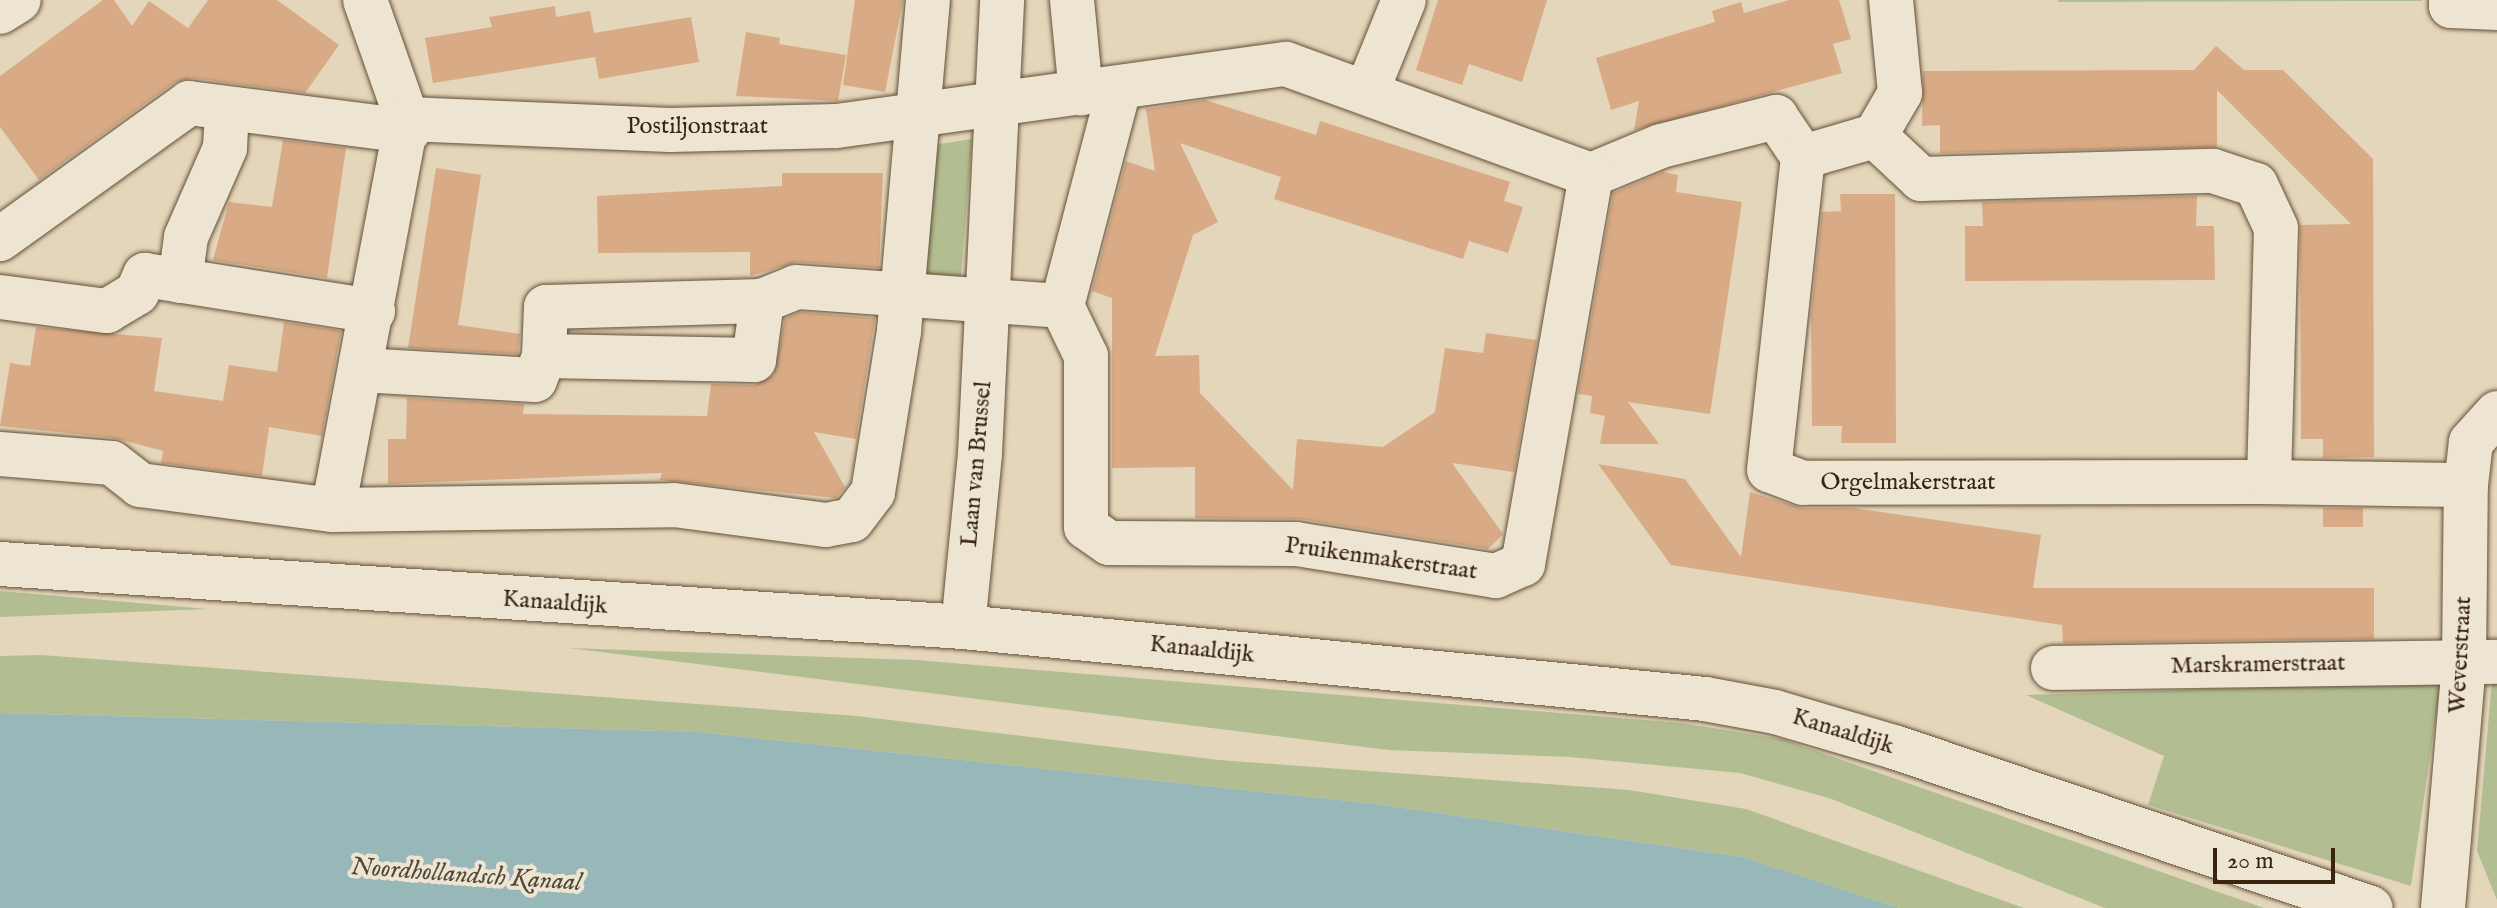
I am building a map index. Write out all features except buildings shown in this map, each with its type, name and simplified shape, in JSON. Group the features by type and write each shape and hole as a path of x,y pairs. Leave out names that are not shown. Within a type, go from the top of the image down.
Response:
{"street":[{"path":"0,12 19,0"},
{"path":"0,454 112,463 140,485 333,510 674,505 826,525 852,520 873,492 903,296 913,119 928,0"},
{"name":"Laan van Brussel","path":"963,627 988,302 1002,0"},
{"path":"361,370 535,380 544,356 546,307 762,301 796,287 1062,306 1100,91 1072,0"},
{"path":"1367,91 1404,0"},
{"path":"998,108 1286,64 1591,175 1661,146 1776,117 1803,157 1875,136 1900,93 1891,0"},
{"path":"2451,0 2451,6 2497,8"},
{"path":"333,510 408,125 380,5"},
{"name":"Postiljonstraat","path":"0,239 189,103 408,125 670,130 913,119 998,108"},
{"path":"180,281 189,226 225,148 227,109"},
{"path":"1875,136 1921,179 2213,171 2256,185 2276,228 2269,482"},
{"name":"Orgelmakerstraat","path":"1803,157 1769,470 1803,483 2269,482 2466,485"},
{"name":"Pruikenmakerstraat","path":"1062,306 1086,356 1086,527 1109,543 1296,544 1496,576 1523,564 1591,175"},
{"path":"0,297 107,311 137,293 145,275 373,311"},
{"path":"544,356 754,360 762,301"},
{"name":"Weverstraat","path":"2443,908 2480,662 2466,485 2471,442 2497,413"},
{"name":"Kanaaldijk","path":"0,564 963,627 1740,704 1894,747 2371,908"},
{"name":"Marskramerstraat","path":"2053,668 2480,662"}],"green space":[{"path":"2422,0 2422,1 2058,2"},
{"path":"972,139 960,288 925,280 934,145"},
{"path":"0,591 208,609 0,617"},
{"path":"568,648 916,660 1681,723 1782,739 2264,908 2105,908 1829,798 1740,773 1570,757 1389,750"},
{"path":"41,655 857,716 1219,760 1629,790 1746,809 2024,908 1900,908 1742,857 1376,804 699,732 0,713 0,656"},
{"path":"2493,669 2497,669 2497,900 2477,851"},
{"path":"2441,682 2411,886 2148,805 2164,756 2026,695"}],"water":[{"name":"Noordhollandsch Kanaal","path":"0,713 699,732 1376,804 1742,857 1900,908 0,908"}]}
